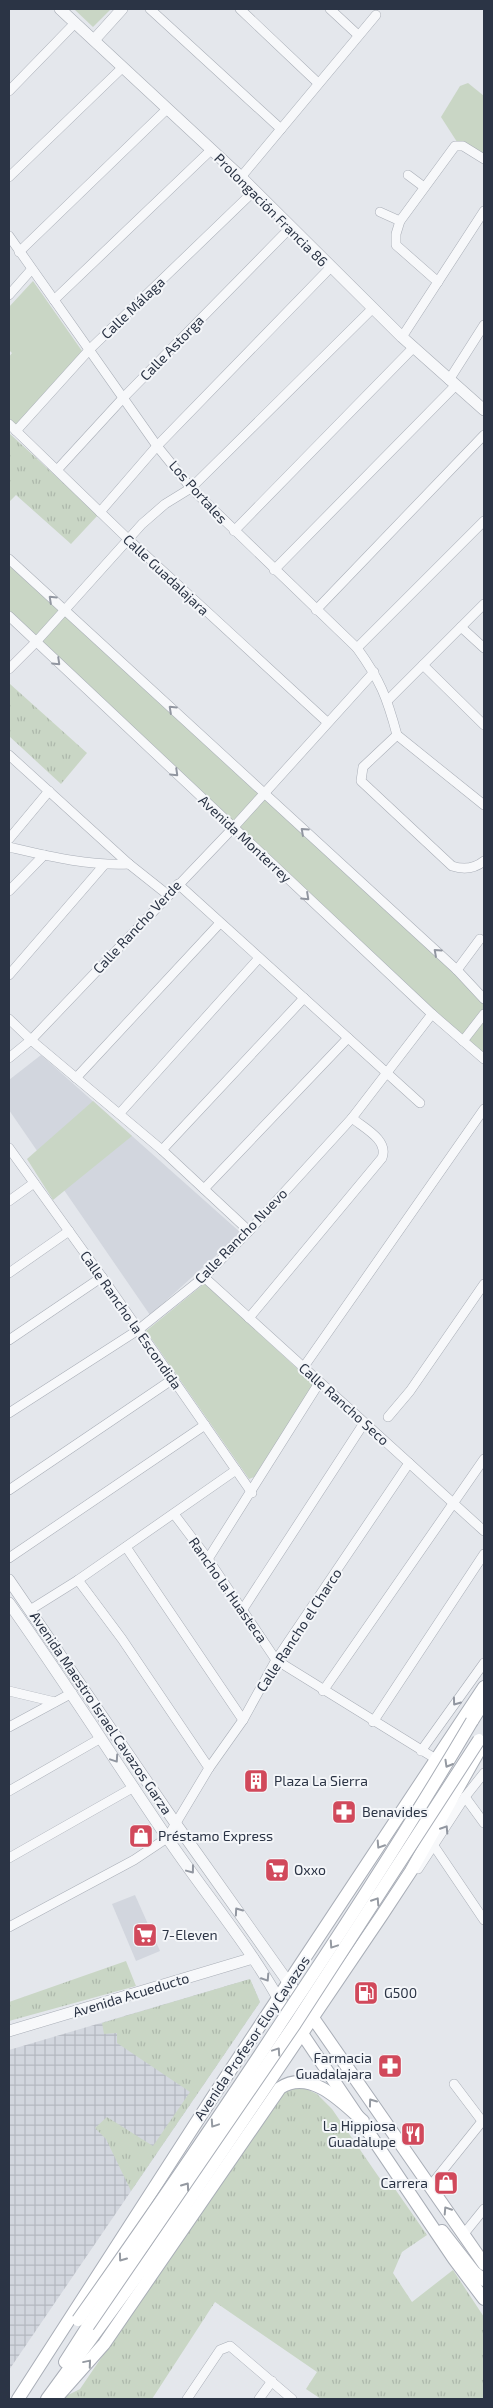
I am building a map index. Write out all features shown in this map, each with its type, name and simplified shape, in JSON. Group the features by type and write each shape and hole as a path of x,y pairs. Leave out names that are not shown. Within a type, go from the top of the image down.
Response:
{"main road":[{"name":"Avenida Profesor Eloy Cavazos","path":"21,2395 214,2095 484,1687"},
{"name":"Avenida Profesor Eloy Cavazos","path":"46,2399 83,2323 350,1918 484,1702"},
{"name":"Avenida Profesor Eloy Cavazos","path":"21,2395 83,2323 295,2024 482,1738"},
{"name":"Avenida Profesor Eloy Cavazos","path":"46,2399 150,2258 411,1871 482,1738"},
{"path":"349,1891 348,1908 356,1918 367,1922 383,1912"},
{"path":"331,1919 344,1919 352,1923 360,1934 361,1946"},
{"name":"Avenida Maestro Israel Cavazos Garza","path":"288,1982 431,2184 484,2264"},
{"name":"Avenida Maestro Israel Cavazos Garza","path":"278,1998 301,2034 363,2121 454,2260 484,2299"},
{"path":"237,2062 236,2070 239,2078 245,2084 253,2087 261,2086 268,2082"},
{"path":"55,2399 104,2344 280,2088 288,2083 297,2082 318,2087 338,2100 363,2121"},
{"path":"214,2095 223,2093 232,2096 239,2102 243,2111 242,2121"},
{"path":"433,2226 448,2235 474,2272 484,2280"}],"street":[{"name":"Prolongación Francia 86","path":"60,9 166,110 241,177 330,268 413,348 484,410"},
{"path":"94,40 122,9"},
{"path":"150,9 281,129"},
{"path":"240,9 318,83"},
{"path":"330,9 358,35"},
{"path":"241,177 376,15"},
{"path":"9,91 75,23"},
{"path":"9,177 122,68"},
{"path":"19,252 166,110"},
{"path":"438,282 396,246 396,234 400,221 451,149 459,145 484,159"},
{"path":"54,300 211,150"},
{"path":"408,175 424,187"},
{"name":"Calle Málaga","path":"16,431 90,350 254,191"},
{"path":"380,212 400,221"},
{"path":"402,337 484,212"},
{"name":"Calle Astorga","path":"57,470 124,398 290,228"},
{"name":"Los Portales","path":"9,236 157,446 191,488 357,648 374,672 388,700 397,735"},
{"path":"100,512 157,446 330,268"},
{"path":"9,295 32,270"},
{"path":"9,669 36,642 151,515 191,488 372,308"},
{"path":"274,570 452,383 484,325"},
{"path":"234,531 413,348"},
{"name":"Calle Guadalajara","path":"9,424 128,539 327,722"},
{"path":"316,610 484,435"},
{"path":"357,648 484,520"},
{"path":"9,559 456,970 484,999"},
{"path":"388,700 484,604"},
{"name":"Avenida Monterrey","path":"9,616 432,1014 484,1059"},
{"path":"462,627 484,648"},
{"path":"423,666 484,725"},
{"name":"Calle Rancho Verde","path":"9,1058 31,1040 233,828 374,672"},
{"path":"484,805 397,735 363,767 362,781 452,866 467,869 476,867 484,861"},
{"path":"9,755 129,864 168,895"},
{"path":"9,839 49,791"},
{"path":"9,847 104,865 129,864"},
{"path":"9,892 44,855"},
{"path":"9,975 104,865"},
{"path":"178,884 420,1103"},
{"path":"76,1078 220,923"},
{"path":"456,970 480,938"},
{"path":"120,1114 259,958"},
{"path":"162,1150 304,998"},
{"name":"Calle Rancho Nuevo","path":"9,1413 138,1330 204,1277 249,1231 352,1118 432,1014"},
{"path":"463,1041 484,1014"},
{"path":"9,1019 31,1040 162,1150 249,1231"},
{"path":"204,1188 348,1038"},
{"path":"302,1368 484,1109"},
{"path":"249,1318 378,1164 384,1152 379,1139 352,1118"},
{"name":"Calle Rancho la Escondida","path":"9,1148 102,1277 252,1493"},
{"path":"9,1201 34,1183"},
{"path":"9,1273 69,1231"},
{"path":"9,1340 102,1277"},
{"name":"Calle Rancho Seco","path":"204,1277 302,1368 484,1531"},
{"path":"388,1417 410,1391 484,1284"},
{"path":"9,1490 173,1379"},
{"path":"208,1559 252,1493 319,1383"},
{"path":"243,1609 364,1422"},
{"path":"9,1558 205,1425"},
{"path":"323,1691 484,1459"},
{"name":"Calle Rancho el Charco","path":"167,1838 209,1768 243,1720 276,1660 409,1463"},
{"path":"30,1610 78,1580 236,1470"},
{"name":"Rancho la Huasteca","path":"174,1514 243,1609 276,1660 436,1760"},
{"path":"126,1547 243,1720"},
{"path":"373,1722 481,1566 484,1554"},
{"name":"Avenida Maestro Israel Cavazos Garza","path":"9,1580 176,1824 288,1982"},
{"path":"78,1580 122,1639 209,1768"},
{"name":"Avenida Maestro Israel Cavazos Garza","path":"9,1603 72,1693 167,1838 253,1958 278,1998"},
{"path":"421,1751 484,1663"},
{"path":"9,1691 55,1702"},
{"path":"9,1727 72,1693"},
{"path":"9,1790 101,1738"},
{"path":"383,1912 398,1898 465,1797 484,1772"},
{"path":"9,1858 134,1787"},
{"path":"465,1797 484,1823"},
{"path":"9,1927 134,1860 167,1838"},
{"path":"434,1846 484,1920"},
{"name":"Avenida Acueducto","path":"9,2031 253,1958"},
{"path":"431,2184 483,2120 454,2084"},
{"path":"463,2235 484,2209"},
{"path":"188,2399 220,2350 230,2346 292,2399"},
{"path":"259,2399 272,2380"}],"shaded area":[{"path":"41,1055 241,1233 150,1315 9,1110 9,1080"},
{"path":"135,1895 160,1951 136,1961 112,1904"},
{"path":"250,1979 260,2002 9,2370 9,2050"}],"green space":[{"path":"74,9 111,9 93,27"},
{"path":"468,83 484,96 484,161 459,145 441,117 460,86"},
{"path":"33,281 82,351 16,425 9,419 9,357 12,353 9,350 9,307"},
{"path":"9,433 98,515 71,544 16,495 9,502"},
{"path":"9,558 484,999 484,1061 9,617"},
{"path":"10,684 87,753 61,784 9,736"},
{"path":"93,1101 132,1136 53,1200 27,1159"},
{"path":"205,1283 314,1384 254,1477 249,1479 146,1331"},
{"path":"126,1961 136,1986 9,2021 9,2002"},
{"path":"250,1979 260,2002 131,2191 106,2139 95,2128 107,2117 153,2146 190,2092 117,2043 117,2033 104,2034 102,2023"},
{"path":"304,2088 317,2094 332,2109 385,2186 395,2189 427,2235 402,2252 393,2273 412,2302 453,2270 484,2317 484,2399 321,2399 306,2389 317,2372 215,2302 152,2399 60,2399 80,2389 282,2092 290,2089"}],"place":[{"name":"Plaza La Sierra","path":"256,1781"},
{"name":"Benavides","path":"344,1812"},
{"name":"Préstamo Express","path":"141,1836"},
{"name":"Oxxo","path":"277,1870"},
{"name":"7-Eleven","path":"145,1935"},
{"name":"G500","path":"366,1993"},
{"name":"Farmacia Guadalajara","path":"390,2066"},
{"name":"La Hippiosa Guadalupe","path":"413,2134"},
{"name":"Carrera","path":"446,2183"}]}
